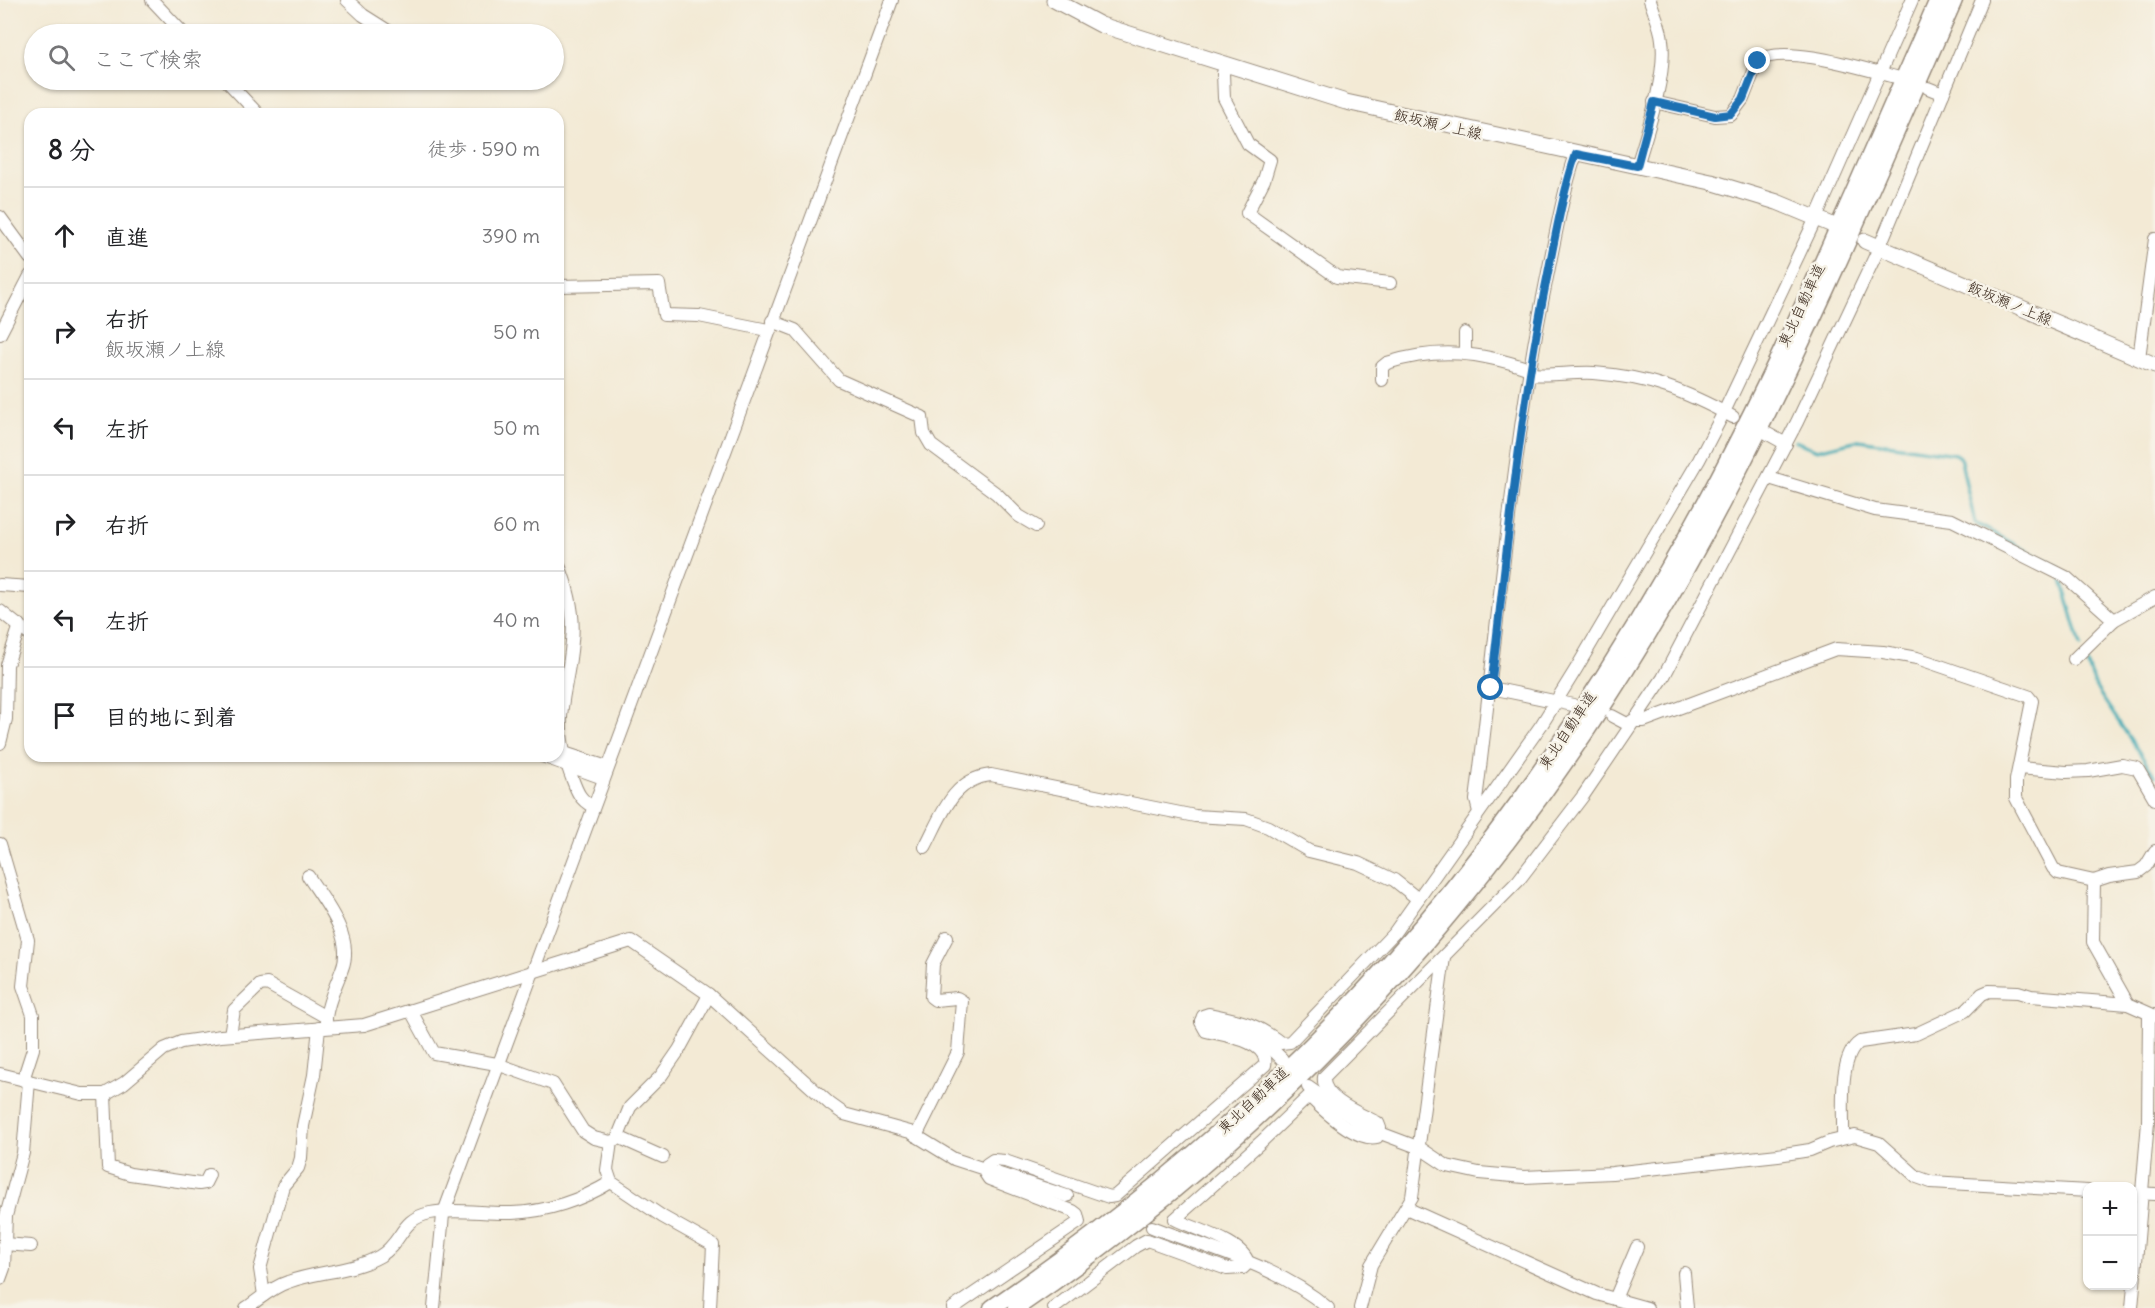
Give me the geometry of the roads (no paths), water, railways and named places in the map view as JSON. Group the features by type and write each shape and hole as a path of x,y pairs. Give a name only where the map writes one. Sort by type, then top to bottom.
{"highway":[{"name":"東北自動車道","path":"992,1308 1138,1200 1234,1119 1280,1075 1335,1022 1396,955 1453,888 1516,805 1617,653 1667,572 1712,489 1812,285 1938,0"},
{"name":"東北自動車道","path":"1016,1308 1148,1211 1247,1128 1292,1086 1386,989 1456,910 1549,786 1633,657 1729,489 1836,271 1954,0"}],"main road":[{"name":"飯坂瀬ノ上線","path":"1054,0 1101,25 1226,66 1354,104 1735,189 1823,221"},
{"name":"飯坂瀬ノ上線","path":"1872,244 2155,365"}],"street":[{"path":"152,0 175,24"},
{"path":"347,0 377,24"},
{"path":"434,1308 444,1212 529,975 892,0"},
{"path":"1637,166 1654,102 1663,50 1662,38 1650,0"},
{"path":"1201,1021 1203,1016 1209,1014 1249,1022 1281,1042 1290,1042 1394,933 1479,812 1556,701 1699,460 1729,415 1823,221 1880,73 1912,0"},
{"path":"1248,1263 1244,1253 1231,1245 1175,1219 1309,1096 1331,1117 1357,1133 1371,1138 1377,1137 1380,1132 1378,1123 1352,1110 1328,1091 1323,1084 1324,1077 1518,881 1582,796 1663,678 1786,444 1872,244 1943,94 1982,0"},
{"path":"1654,102 1715,116 1731,114 1743,99 1758,61 1768,57 1814,57 1896,77"},
{"path":"1226,66 1223,73 1224,99 1248,144 1270,160 1264,180 1247,213 1336,277 1390,283"},
{"path":"1928,88 1943,94"},
{"path":"235,90 252,108"},
{"path":"1479,812 1476,800 1521,428 1568,178 1576,154"},
{"path":"0,217 24,250"},
{"path":"2139,358 2155,239"},
{"path":"564,286 659,284 664,315 699,316 795,330 839,380 922,417 924,433 931,445 997,494 1019,516 1036,526"},
{"path":"0,334 24,289"},
{"path":"1465,333 1465,353"},
{"path":"1382,380 1382,367 1387,363 1423,354 1465,353 1552,376 1591,373 1638,377 1674,387 1729,415"},
{"path":"1768,434 1786,444"},
{"path":"1769,478 1875,510 1952,520 2066,577 2114,620"},
{"path":"564,582 569,597 572,624 572,640 564,687"},
{"path":"0,585 24,587"},
{"path":"2074,658 2114,620 2155,597"},
{"path":"0,611 24,630"},
{"path":"0,743 6,719 7,665 20,626"},
{"path":"1612,716 1631,723 1644,721 1830,650 1883,652 1917,658 2028,696 2031,701 2016,798 2053,868 2058,873 2094,881 2109,876 2138,872 2146,866 2155,851"},
{"path":"1491,688 1574,705"},
{"path":"564,751 579,798 592,806"},
{"path":"565,758 605,772"},
{"path":"2019,768 2066,772 2122,765 2137,768 2155,799"},
{"path":"925,847 957,790 976,778 991,775 1195,816 1246,819 1268,827 1309,851 1358,863 1394,880 1418,899"},
{"path":"0,844 28,940 23,987 33,1015 33,1049 26,1081 23,1153 6,1216 4,1268 0,1279"},
{"path":"264,1295 260,1269 283,1186 298,1168 301,1158 303,1126 329,996 343,967 342,928 308,876"},
{"path":"2094,881 2093,942 2128,1004"},
{"path":"916,1136 958,1052 962,1001 957,998 935,1000 931,997 933,964 947,937"},
{"path":"0,1074 82,1094 105,1094 124,1083 143,1064 173,1045 230,1035 324,1024 364,1025 529,975 631,941 709,995 844,1114 897,1128 916,1136 954,1159 1067,1196"},
{"path":"1360,1308 1371,1264 1412,1197 1444,957"},
{"path":"230,1035 234,1010 260,985 267,984 324,1024"},
{"path":"1844,1138 1845,1062 1852,1047 1860,1042 1916,1034 1965,1011 1982,994 1989,991 2128,1004 2152,1015 2148,1122 2132,1308"},
{"path":"709,995 662,1076 630,1107 615,1140 608,1170 611,1182 663,1217 713,1245 711,1308"},
{"path":"411,1011 434,1053 497,1064 553,1084 583,1131 594,1138 615,1140 663,1157"},
{"path":"1201,1021 1258,1037 1282,1059"},
{"path":"953,1308 1079,1222 1077,1214 1073,1211 989,1179 986,1176 986,1168 993,1160 1005,1161 1109,1197 1115,1196 1265,1065 1265,1057 1253,1045 1206,1031 1201,1021"},
{"path":"1308,1087 1351,1118 1420,1148 1447,1166 1458,1169 1524,1177 1564,1176 1778,1155 1810,1150 1844,1138 1861,1137 1879,1143 1917,1177 1931,1182 2083,1191"},
{"path":"105,1094 108,1167 130,1174 199,1184 205,1183 209,1175"},
{"path":"246,1308 264,1295 295,1280 369,1261 387,1251 413,1219 444,1212 532,1211 560,1205 611,1182"},
{"path":"1406,1208 1448,1229 1615,1299 1647,1308"},
{"path":"1152,1227 1248,1263 1296,1284 1328,1308"},
{"path":"1054,1308 1147,1240 1227,1269 1243,1268 1248,1263"},
{"path":"4,1244 31,1246"},
{"path":"1615,1299 1637,1247"},
{"path":"1684,1273 1687,1308"}],"waterway":[{"path":"1795,441 1817,450 1859,440 1956,454 1960,457 1975,523 2059,568"},
{"path":"2062,580 2081,646"},
{"path":"2084,655 2096,688 2155,776"}]}
